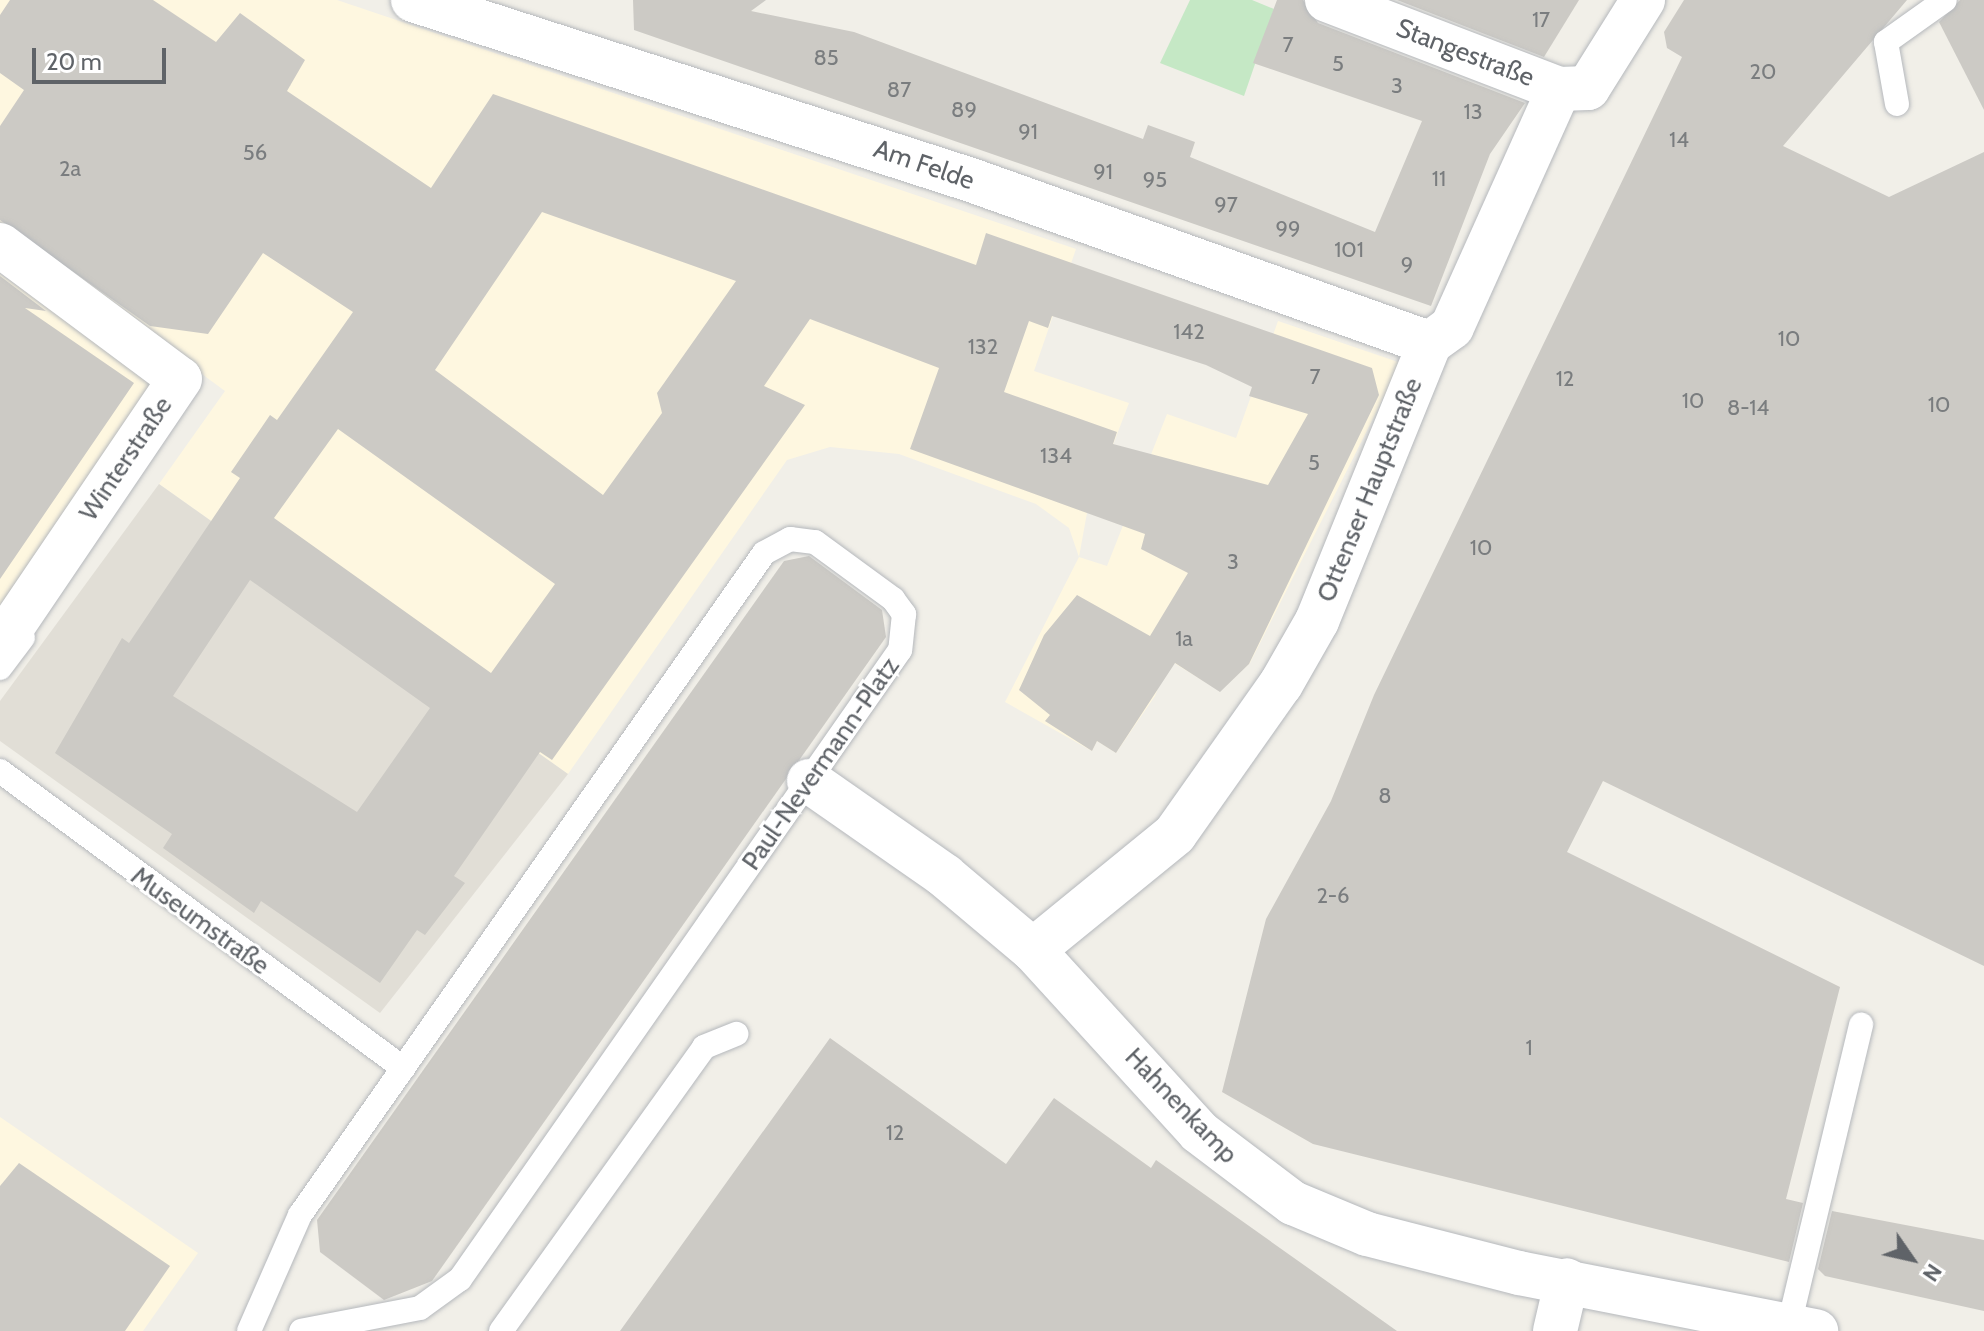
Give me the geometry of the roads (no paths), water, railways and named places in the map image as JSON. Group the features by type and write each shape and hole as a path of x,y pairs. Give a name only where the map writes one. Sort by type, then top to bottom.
{"street":[{"name":"Am Felde","path":"413,0 501,10 1430,343"},
{"name":"Stangestraße","path":"1327,0 1559,89"},
{"path":"1559,89 1588,88 1643,0"},
{"name":"Ottenser Hauptstraße","path":"1033,950 1175,834 1281,684 1317,621 1430,343 1452,327 1559,89"},
{"name":"Winterstraße","path":"0,245 180,379 0,645"},
{"name":"Hahnenkamp","path":"809,781 945,876 1033,950 1199,1132 1271,1191 1367,1234 1567,1280 1802,1328"},
{"path":"1555,1331 1567,1280"}],"lane":[{"path":"1897,104 1886,42 1945,0"},
{"path":"0,668 173,417 180,379"},
{"name":"Paul-Nevermann-Platz","path":"249,1331 300,1215 764,553 790,539 815,542 893,599 905,626 900,650 442,1298 301,1331"},
{"name":"Museumstraße","path":"0,771 403,1068"},
{"path":"1802,1328 1861,1025"},
{"path":"501,1331 704,1047 737,1034"}]}
